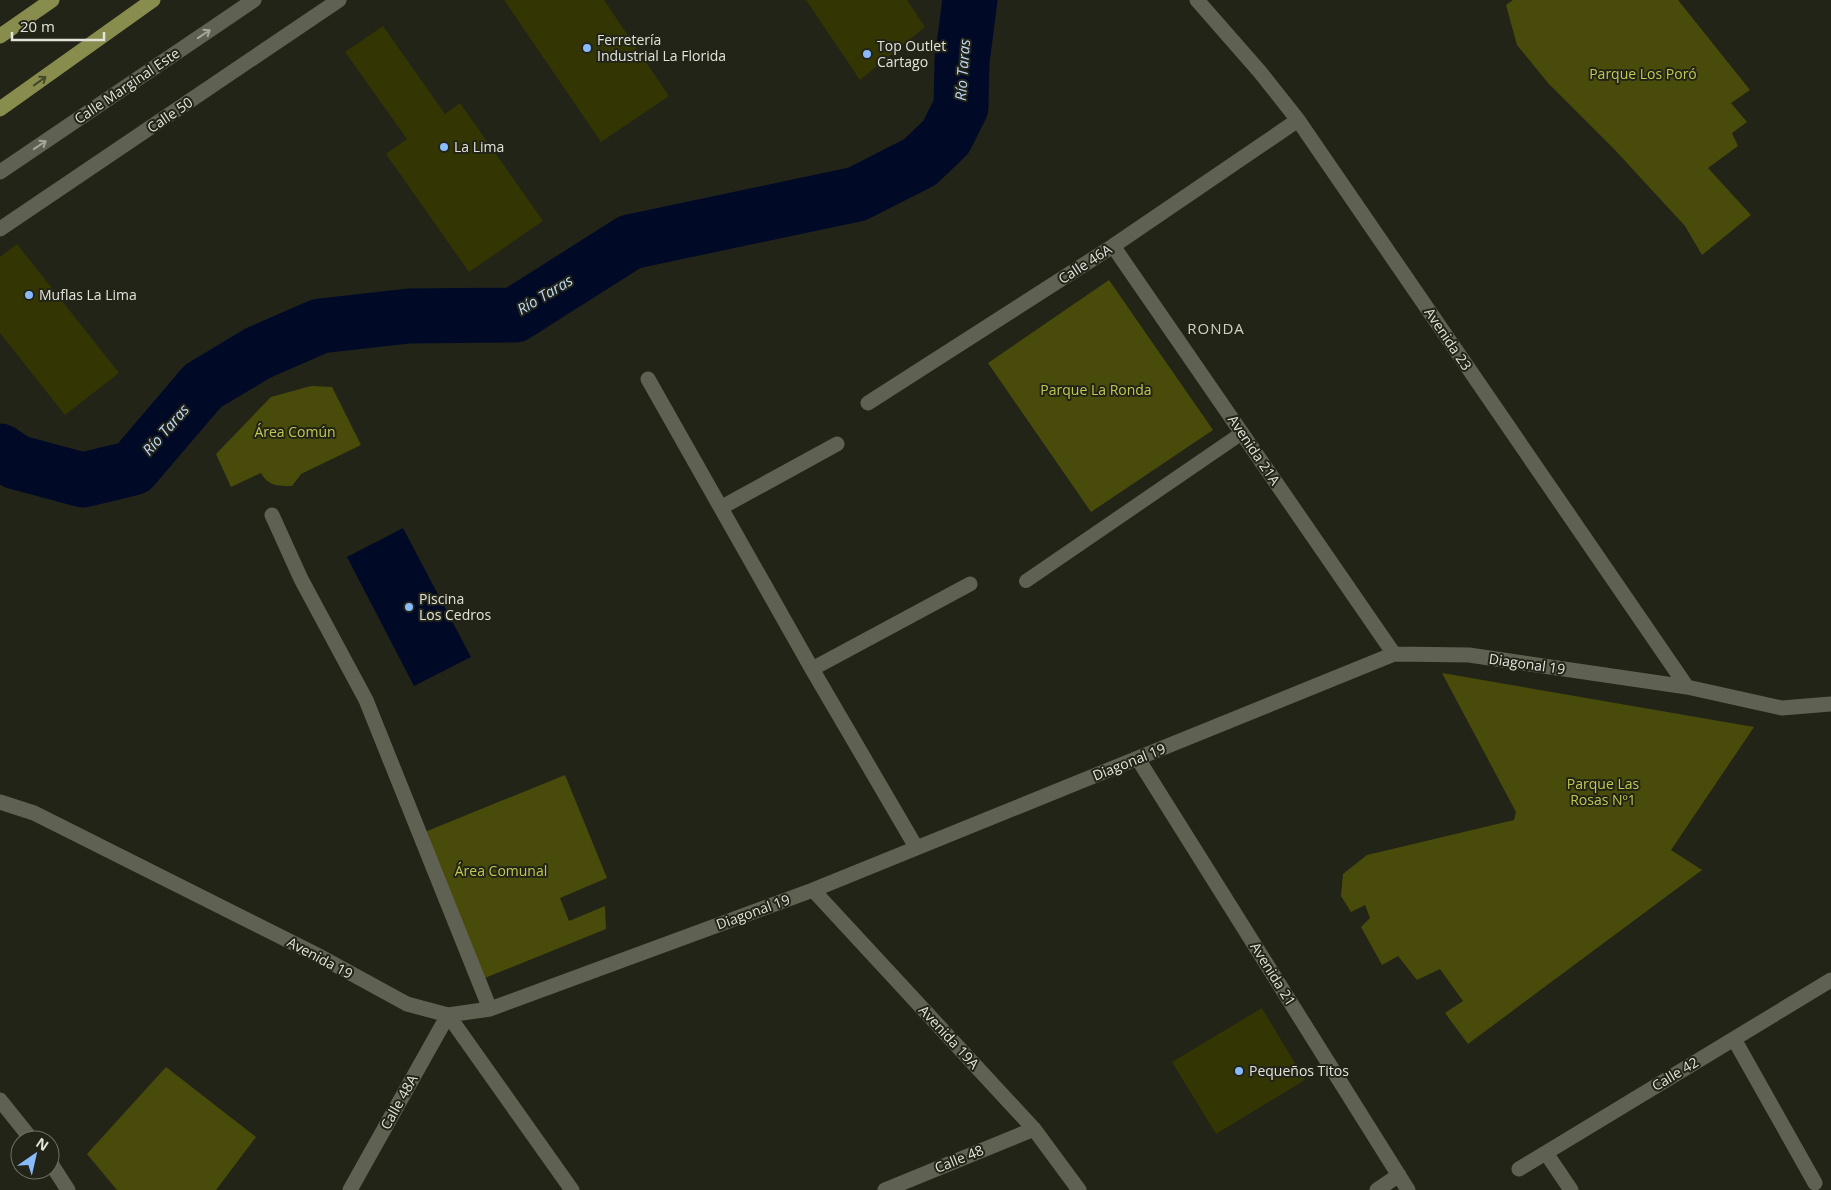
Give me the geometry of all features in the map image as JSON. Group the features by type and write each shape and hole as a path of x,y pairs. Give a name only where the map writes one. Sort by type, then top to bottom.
{"highway":[{"path":"0,36 52,0"},
{"path":"0,109 153,0"}],"street":[{"name":"Calle Marginal Este","path":"0,172 254,0"},
{"name":"Calle 50","path":"0,229 339,0"},
{"name":"Avenida 23","path":"1197,0 1260,72 1298,120 1687,687"},
{"name":"Calle 46A","path":"868,402 1113,246 1298,120"},
{"name":"Avenida 21A","path":"1113,246 1394,654"},
{"path":"648,379 812,669 916,847"},
{"path":"722,507 837,444"},
{"path":"272,515 301,579 366,700 490,1010"},
{"path":"812,669 970,584"},
{"name":"Diagonal 19","path":"448,1015 490,1010 813,890 1394,654 1469,655 1687,687 1782,708 1831,704"},
{"name":"Avenida 21","path":"1138,759 1408,1190"},
{"name":"Avenida 19","path":"0,802 34,813 321,957 407,1004 448,1015"},
{"name":"Avenida 19A","path":"813,890 1034,1129 1079,1190"},
{"name":"Calle 42","path":"1519,1169 1831,980"},
{"path":"448,1015 572,1190"},
{"name":"Calle 48A","path":"350,1190 448,1015"},
{"path":"1734,1039 1815,1183"},
{"path":"0,1100 24,1130"},
{"name":"Calle 48","path":"885,1190 1034,1129"},
{"path":"1546,1153 1572,1190"},
{"path":"1377,1190 1399,1175"},
{"path":"60,1178 68,1190"}],"lane":[{"path":"1026,581 1242,433"}],"green space":[{"name":"Parque Los Poró","path":"1513,0 1678,0 1750,90 1731,103 1747,122 1732,133 1738,146 1708,168 1751,215 1702,255 1685,226 1615,150 1548,83 1517,45 1506,5"},
{"name":"Parque La Ronda","path":"1109,280 1213,430 1091,512 988,363"},
{"name":"Área Común","path":"311,386 332,387 361,445 301,474 292,486 270,483 261,473 231,487 216,454 271,397"},
{"name":"Parque Las Rosas Nº1","path":"1442,673 1754,727 1671,850 1702,870 1468,1044 1445,1013 1463,1001 1440,969 1417,980 1398,956 1382,965 1361,927 1370,918 1365,905 1351,912 1341,896 1343,874 1367,855 1514,820 1516,812"},
{"name":"Área Comunal","path":"565,775 607,878 560,898 569,921 605,906 606,929 475,982 415,836"},
{"path":"166,1067 256,1137 216,1190 117,1190 87,1154"}],"water":[{"name":"Piscina Los Cedros","path":"403,528 471,657 414,686 347,557"}],"building":[{"name":"Ferretería Industrial La Florida","path":"504,0 604,0 669,96 601,142"},
{"name":"Top Outlet Cartago","path":"806,0 907,0 925,27 860,80"},
{"name":"La Lima","path":"383,26 445,114 460,103 543,221 469,272 386,154 407,139 345,52"},
{"name":"Muflas La Lima","path":"17,244 119,373 65,415 0,333 0,257"},
{"name":"Pequeños Titos","path":"1262,1008 1305,1080 1216,1134 1172,1062"}],"waterway":[{"name":"Río Taras","path":"0,451 16,462 83,480 133,468 203,386 258,353 320,326 409,316 515,315 630,242 857,194 920,162 946,137 961,107 962,61 970,0"}],"place":[{"name":"Ferretería Industrial La Florida","path":"587,48"},
{"name":"Top Outlet Cartago","path":"867,54"},
{"name":"La Lima","path":"444,147"},
{"name":"Muflas La Lima","path":"29,295"},
{"name":"Piscina Los Cedros","path":"409,607"},
{"name":"Pequeños Titos","path":"1239,1071"}],"district":[{"name":"RONDA","path":"1216,329"}]}
